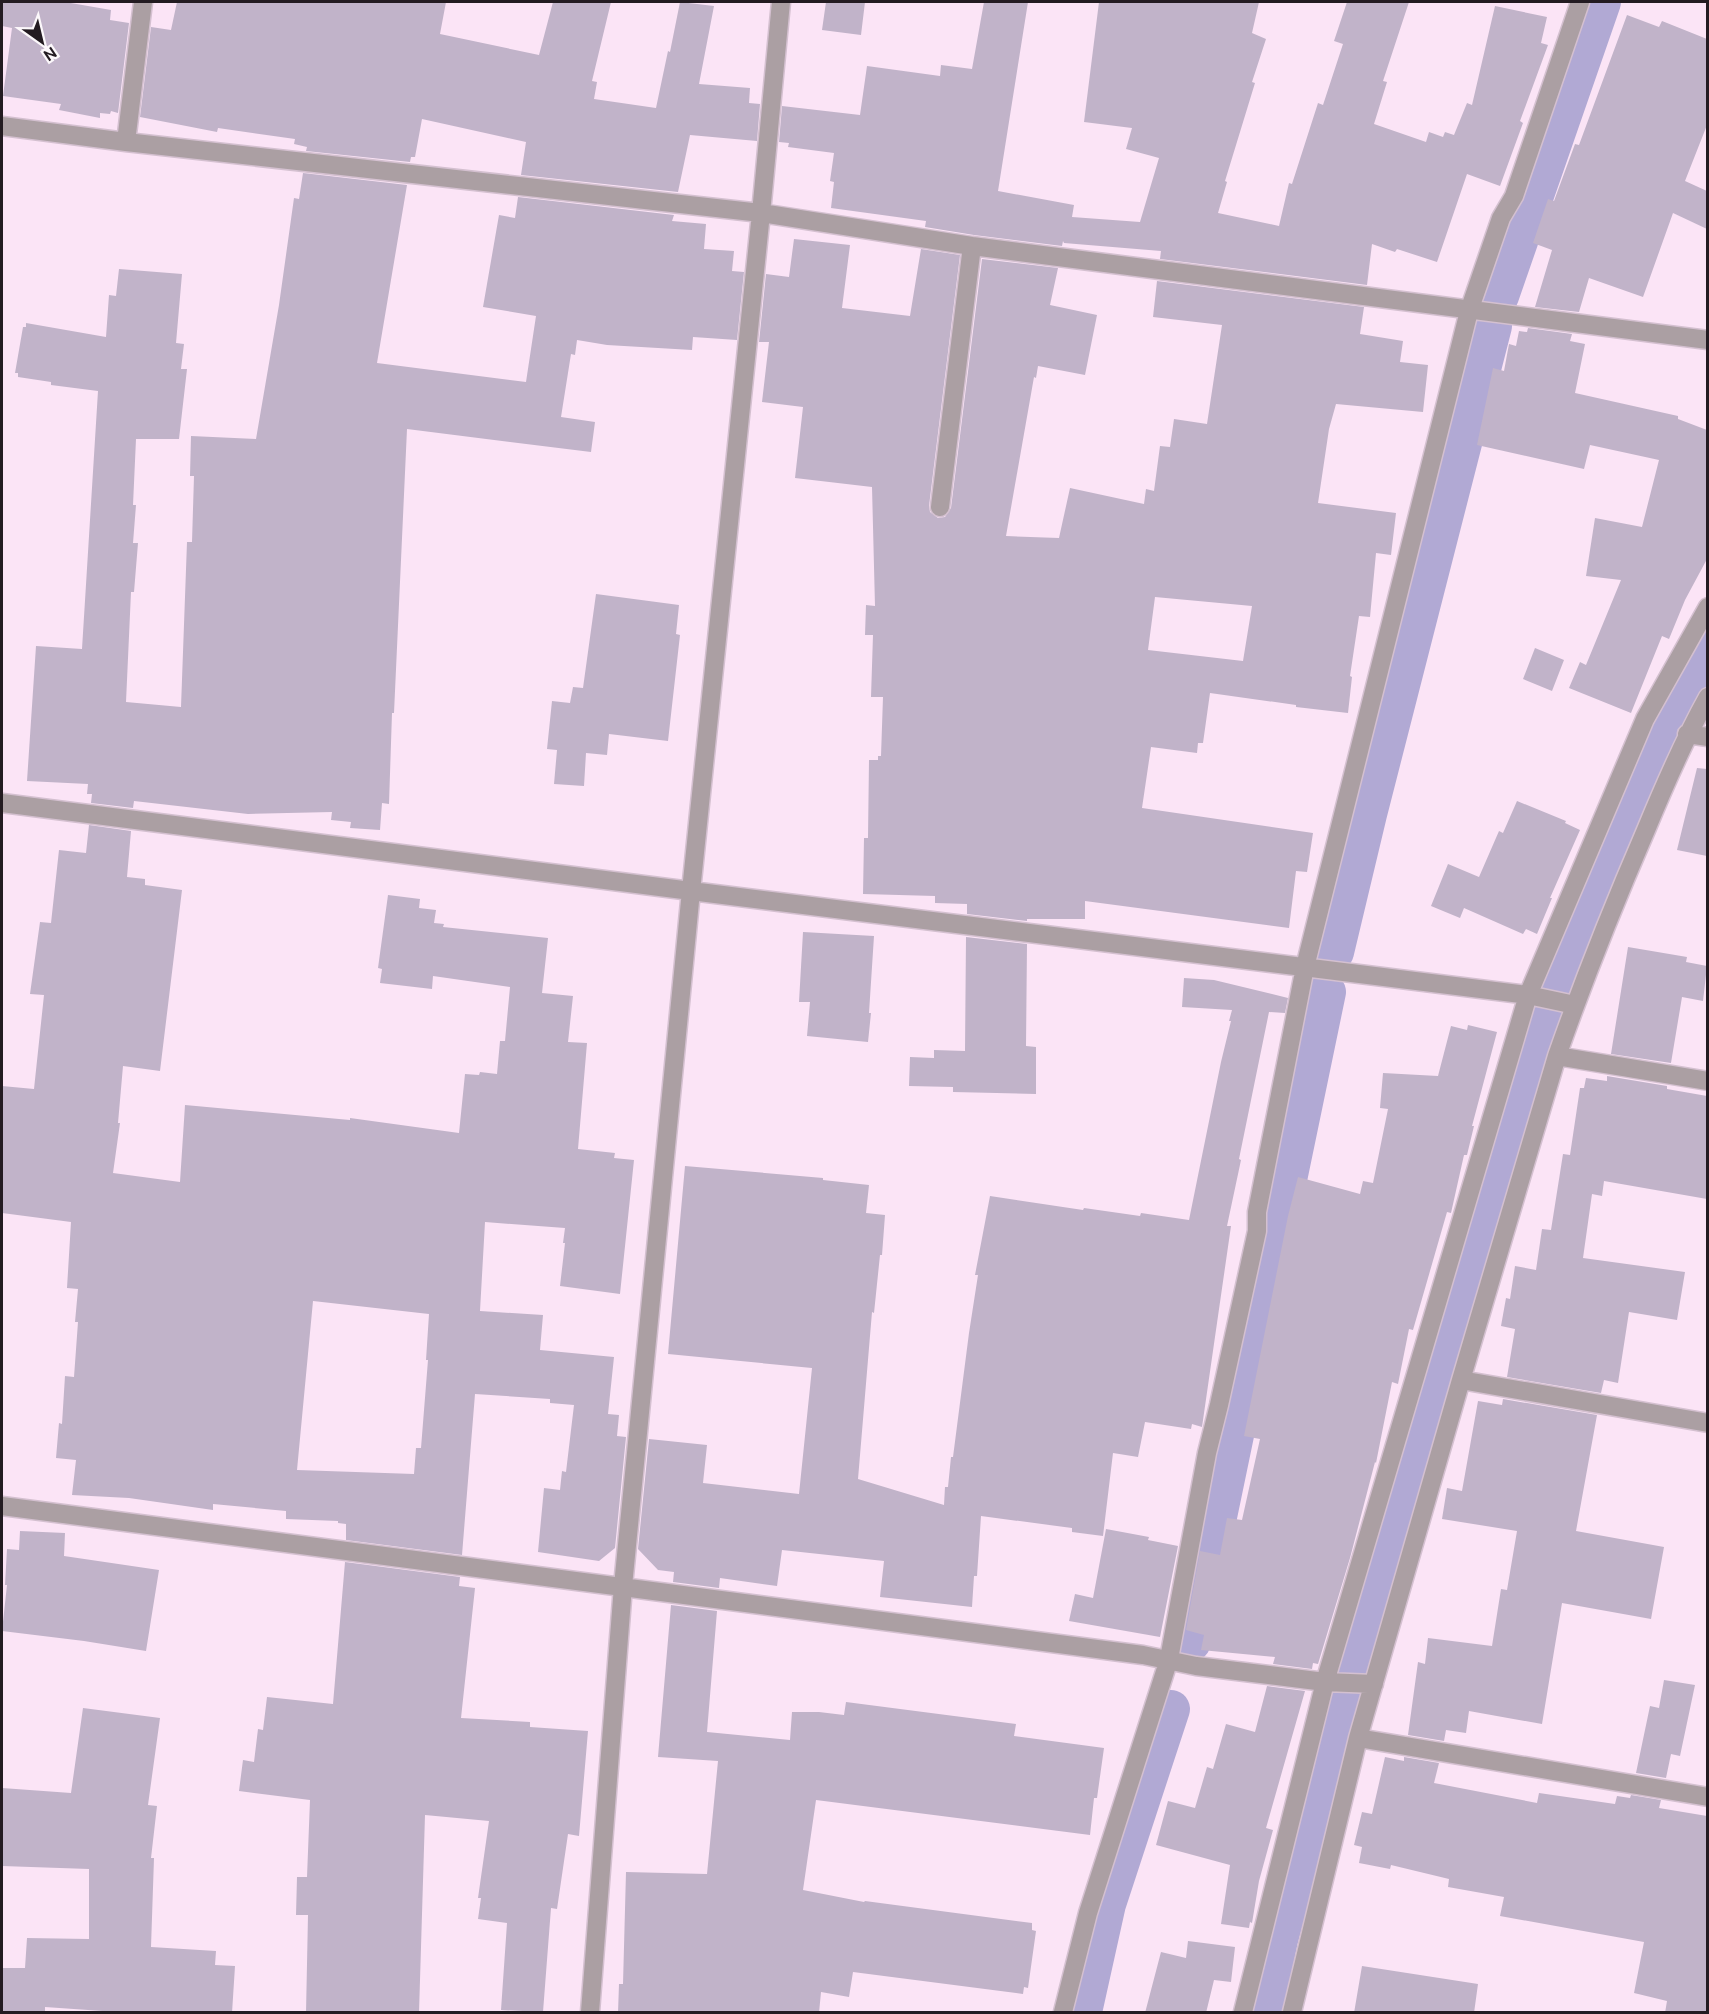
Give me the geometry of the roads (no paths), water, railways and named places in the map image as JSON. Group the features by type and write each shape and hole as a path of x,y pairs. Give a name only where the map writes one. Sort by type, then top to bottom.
{"street":[{"path":"126,142 143,2"},
{"path":"590,2013 623,1586 781,2"},
{"path":"1063,2013 1088,1913 1169,1659 1207,1453 1220,1405 1257,1232 1257,1212 1305,967 1469,311 1501,218 1515,196 1580,2"},
{"path":"2,126 761,213 972,246 1707,340"},
{"path":"940,507 972,246"},
{"path":"1243,2013 1331,1682 1534,996 1645,719 1707,607"},
{"path":"1292,2013 1358,1738 1367,1684 1461,1380 1557,1056 1570,1004 1687,734 1707,697"},
{"path":"1687,734 1707,737"},
{"path":"2,804 1534,996 1570,1004"},
{"path":"1557,1056 1707,1081"},
{"path":"1461,1380 1707,1423"},
{"path":"2,1506 1169,1659 1196,1666 1367,1684"},
{"path":"1358,1738 1707,1797"}],"waterway":[{"path":"1500,296 1602,2"},
{"path":"1335,952 1493,326"},
{"path":"1264,2012 1279,1940 1370,1606 1486,1216 1559,981 1617,840 1688,682 1708,647"},
{"path":"1192,1642 1327,992"},
{"path":"1083,2012 1107,1904 1171,1709"}]}
